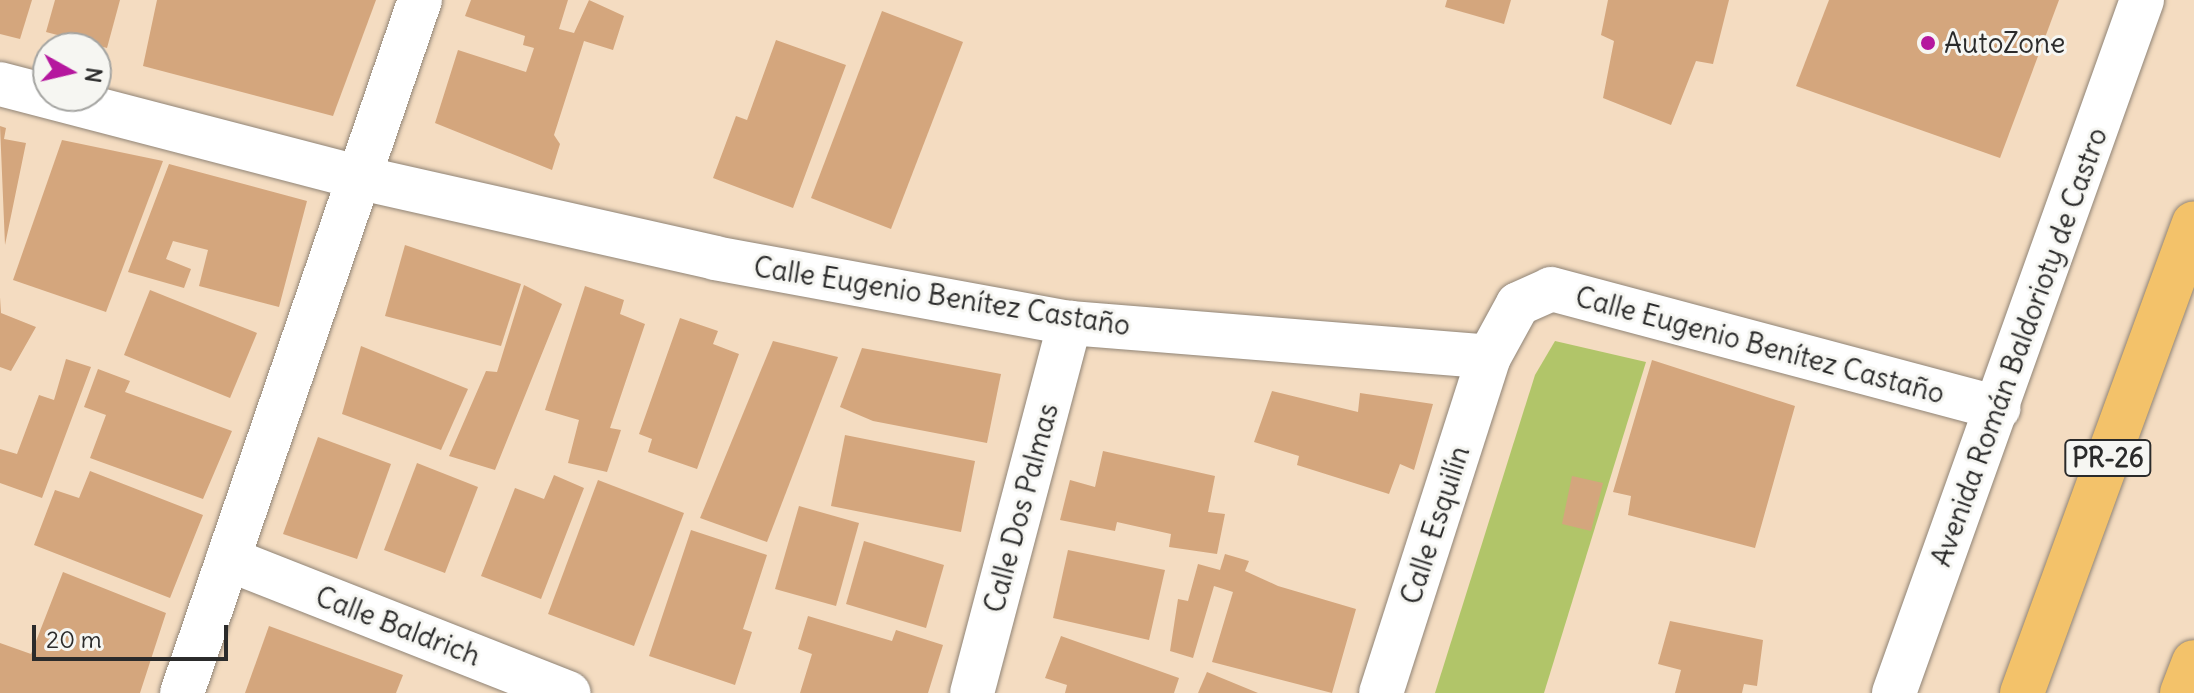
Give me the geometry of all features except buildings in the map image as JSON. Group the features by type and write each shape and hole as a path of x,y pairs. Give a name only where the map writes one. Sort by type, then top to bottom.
{"highway":[{"name":"PR-26","path":"2022,693 2194,223"},
{"path":"2182,693 2194,662"}],"street":[{"path":"182,693 420,0"},
{"name":"Avenida Román Baldorioty de Castro","path":"1894,693 2142,0"},
{"name":"Calle Eugenio Benítez Castaño","path":"0,84 357,177 715,258 1070,323 1489,357 1518,304 1551,289 1998,408"},
{"name":"Calle Dos Palmas","path":"972,693 1070,323"},
{"name":"Calle Esquilín","path":"1381,693 1489,357"},
{"name":"Calle Baldrich","path":"228,559 569,693"}],"green space":[{"path":"1555,341 1646,362 1544,693 1435,693 1535,375"}],"place":[{"name":"AutoZone","path":"1928,43"}]}
